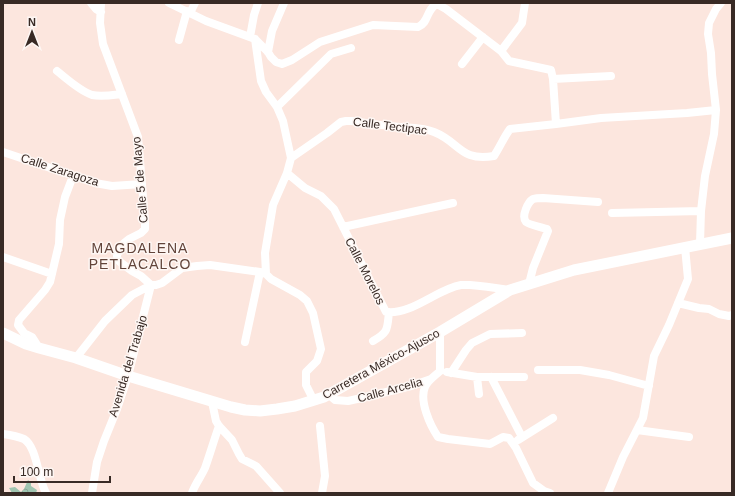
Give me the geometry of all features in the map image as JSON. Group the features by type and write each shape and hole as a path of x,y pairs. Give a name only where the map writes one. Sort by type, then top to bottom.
{"main road":[{"name":"Carretera México-Ajusco","path":"3,333 26,344 76,358 212,402 246,410 260,411 289,407 314,401 440,332 510,290 574,270 732,238"}],"street":[{"path":"91,3 100,12"},
{"name":"Calle 5 de Mayo","path":"101,3 100,23 103,44 138,137 145,222 145,229 124,243 117,255 117,259 151,285"},
{"path":"169,3 206,21 252,38 268,52 276,62 282,64 292,60 320,42 373,25 418,27 423,25 431,9 437,4 446,9 501,51 509,61 551,70 556,124"},
{"path":"179,40 189,12 195,3"},
{"path":"245,342 263,273 273,205 287,173 291,158 283,121 277,107 266,92 261,81 252,38 254,15 258,3"},
{"path":"268,52 272,31 284,3"},
{"path":"501,51 522,24 525,3"},
{"path":"700,244 701,211 705,176 714,134 716,110 709,23 721,3"},
{"path":"462,64 483,37"},
{"path":"277,107 331,54 351,48"},
{"path":"57,71 92,95 122,94"},
{"path":"553,79 611,76"},
{"name":"Calle Tectipac","path":"291,158 341,122 346,121 434,132 447,139 466,154 477,157 485,157 494,156 510,129 600,118 716,110"},
{"name":"Calle Zaragoza","path":"3,152 96,183 112,186 142,184"},
{"name":"Calle Morelos","path":"287,173 304,188 320,196 334,209 386,312 394,313 420,304 447,290 461,285 510,290"},
{"path":"39,348 32,337 24,332 18,325 19,320 50,282 58,244 63,203 73,176"},
{"path":"529,284 533,268 548,231 547,229 528,223 524,220 529,202 534,198 543,198 598,202"},
{"path":"343,227 453,203"},
{"path":"612,213 701,211"},
{"path":"608,493 643,418 654,356 688,279 685,247"},
{"path":"3,257 52,274"},
{"path":"76,358 112,312 132,295 151,285 162,283 182,268 210,265 263,273 300,295 307,301 313,313 321,349 317,361 306,372 306,385 314,401"},
{"name":"Avenida del Trabajo","path":"92,493 97,462 128,376 151,285"},
{"path":"678,303 709,309 720,314 732,316"},
{"path":"373,341 387,331 389,312"},
{"path":"440,332 440,371 477,377 524,377"},
{"path":"451,373 472,343 490,334 522,333"},
{"path":"538,370 580,370 609,375 649,386"},
{"name":"Calle Arcelia","path":"440,371 425,387 423,396 424,406 433,429 438,437 448,440 490,444 503,437 509,438 513,443"},
{"path":"477,377 479,394"},
{"path":"491,377 522,437"},
{"name":"Calle Arcelia","path":"328,394 335,400 348,401 411,386 431,379"},
{"path":"212,402 216,421 232,440 239,454 242,458 256,466 277,492"},
{"path":"550,493 544,491 533,483 513,443 553,418"},
{"path":"192,493 211,453 219,426"},
{"path":"320,426 325,476 322,493"},
{"path":"637,430 689,437"},
{"path":"3,434 17,436 30,444 35,455 42,487 46,493"}],"green space":[{"path":"28,480 31,483 31,486 37,490 36,493 12,493 9,488 15,487 21,492"}],"district":[{"name":"MAGDALENA PETLACALCO","path":"140,256"}]}
